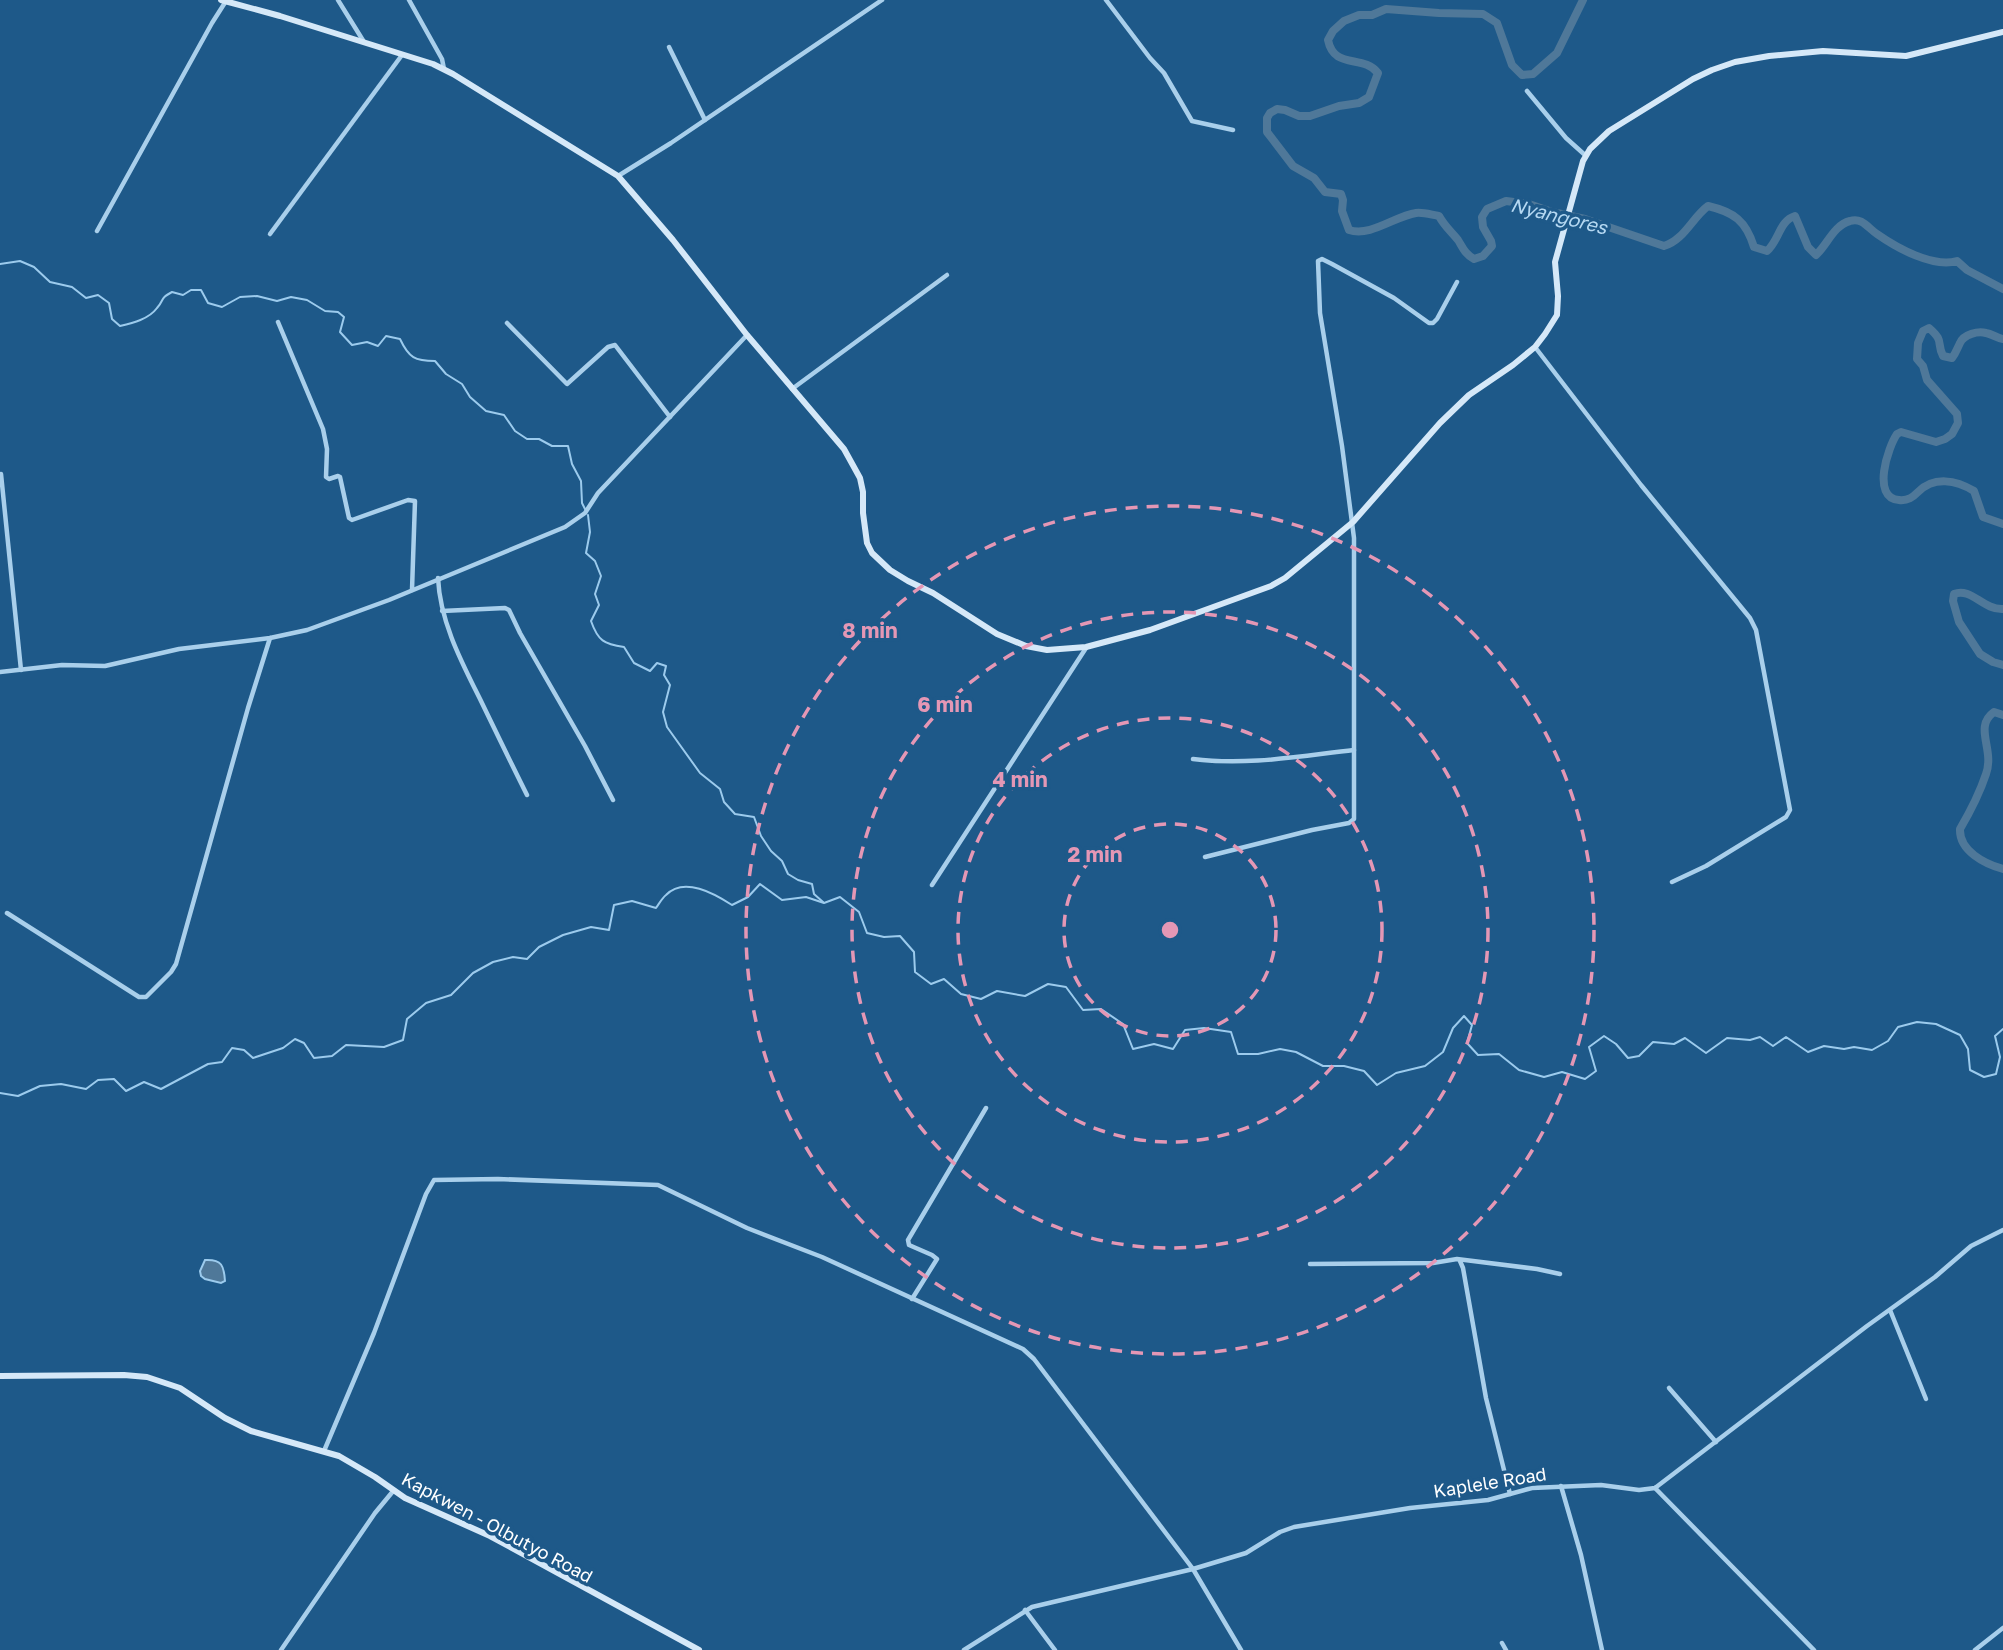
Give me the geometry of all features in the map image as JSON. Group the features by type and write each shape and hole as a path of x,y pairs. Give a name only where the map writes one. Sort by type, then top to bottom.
{"street":[{"path":"338,0 365,43"},
{"path":"409,0 442,59 444,69"},
{"path":"618,176 882,0"},
{"path":"1106,0 1164,73 1192,121 1233,130"},
{"path":"97,231 223,1 433,64 618,176 844,449 860,478 867,542 872,553 890,570 943,599 997,634 1026,646 1047,650 1086,647 1150,630 1278,582 1353,522 1423,440 1469,395 1513,366 1535,347 1557,316 1555,267 1585,155 1596,142 1623,122 1693,79 1735,62 1823,51 1906,56 2003,32"},
{"path":"669,47 705,120"},
{"path":"270,234 403,54"},
{"path":"1527,91 1566,138 1585,155"},
{"path":"1205,857 1352,822 1354,817 1353,522 1320,313 1318,261 1320,259 1332,264 1394,298 1429,323 1437,319 1457,282"},
{"path":"792,389 947,275"},
{"path":"278,322 323,429 327,450 327,478 340,477 349,518 352,520 362,517 408,500 415,501 412,590"},
{"path":"507,323 567,384 608,347 615,345 670,417"},
{"path":"0,672 62,665 104,666 179,649 270,638 307,630 565,527 585,513 598,493 747,335"},
{"path":"1535,347 1640,485 1750,618 1756,630 1790,810 1783,819 1706,866 1672,883"},
{"path":"1,474 21,670"},
{"path":"438,578 442,611 466,671 527,795"},
{"path":"442,611 509,610 613,800"},
{"path":"7,913 139,997 146,997 171,972 176,964 270,638"},
{"path":"932,886 1086,647"},
{"path":"1193,759 1257,762 1354,750"},
{"path":"912,1299 937,1259 908,1242 986,1108"},
{"path":"324,1451 374,1334 429,1186 436,1179 653,1184 747,1228 822,1257 1030,1354 1193,1569 1241,1650"},
{"path":"1814,1650 1655,1488 1935,1277 1971,1246 2003,1230"},
{"path":"1310,1264 1433,1263 1454,1259 1560,1274"},
{"path":"1460,1261 1463,1265 1486,1398 1510,1494"},
{"path":"1889,1310 1926,1399"},
{"name":"Kapkwen - Olbutyo Road","path":"0,1376 106,1374 147,1377 180,1388 251,1431 324,1451 353,1463 425,1508 490,1536 699,1650"},
{"path":"1670,1388 1716,1442"},
{"path":"1561,1486 1581,1555 1602,1650"},
{"name":"Kaplele Road","path":"964,1650 1025,1610 1041,1604 1193,1569 1252,1550 1294,1527 1410,1508 1488,1500 1532,1488 1655,1488"},
{"path":"281,1650 375,1513 394,1490"},
{"path":"1025,1610 1055,1650"},
{"path":"1975,1650 2003,1628"},
{"path":"1502,1643 1506,1650"}],"water":[{"path":"205,1260 221,1264 225,1281 221,1283 201,1276 200,1271"}],"waterway":[{"name":"Nyangores","path":"1583,0 1557,53 1533,74 1522,75 1512,65 1497,23 1483,14 1386,9 1344,21 1328,40 1336,55 1365,64 1378,73 1369,97 1359,103 1339,106 1310,116 1299,116 1277,109 1267,118 1267,132 1293,166 1314,178 1325,192 1341,194 1342,211 1349,230 1366,231 1416,213 1439,216 1466,253 1474,259 1483,256 1492,246 1483,227 1482,217 1487,209 1506,201 1529,204 1585,219 1664,246 1677,239 1708,206 1725,211 1738,219 1747,230 1754,247 1767,251 1782,227 1795,216 1808,247 1816,255 1839,227 1858,220 1905,251 1937,262 1957,261 1967,270 2003,289"},
{"path":"0,264 20,261 34,267 50,282 72,287 86,298 98,295 109,303 112,319 120,326 150,315 172,292 183,295 191,290 201,290 208,303 222,307 240,297 257,296 277,301 291,297 307,300 325,311 338,312 344,317 340,332 352,345 367,342 378,346 386,336 400,339 410,354 418,359 435,361 446,374 462,384 470,397 486,411 504,415 515,431 527,439 539,439 552,446 568,446 572,464 581,481 582,503 585,509"},
{"name":"Nyangores","path":"2003,339 1986,333 1971,334 1962,340 1952,358 1943,356 1939,339 1929,328 1923,331 1918,343 1917,359 1923,366 1927,380 1957,414 1958,423 1952,434 1936,442 1901,432 1897,434 1884,471 1886,491 1891,497 1902,500 1910,498 1931,484 1953,482 1974,491 1983,517 2003,524"},
{"path":"588,515 590,532 586,553 595,561 601,576 595,594 599,605 591,621 596,633 607,643 624,647 634,663 650,671 657,663 666,666 664,675 670,685 663,712 667,727 700,773 720,789 724,802 735,814 754,817 761,836 782,861 788,874 812,884 814,894 823,902"},
{"name":"Nyangores","path":"2003,609 1989,606 1966,594 1954,594 1953,601 1959,622 1980,654 2003,665"},
{"name":"Nyangores","path":"2003,715 1994,712 1985,724 1988,756 1986,774 1960,829 1968,850 1981,860 2003,869"},
{"path":"0,1093 18,1096 40,1086 61,1084 86,1089 98,1080 114,1079 126,1091 144,1082 161,1089 208,1064 222,1062 232,1048 244,1050 253,1058 283,1048 295,1039 304,1043 314,1058 332,1056 346,1045 384,1047 403,1040 407,1019 426,1003 451,995 473,973 493,962 513,957 527,959 539,947 563,935 591,927 609,930 614,905 632,901 656,908 665,896 682,887 708,892 732,905 748,897 760,884 782,900 806,897 824,903 840,897 859,912 867,933 884,937 900,936 914,952 915,972 931,984 944,979 961,994 981,999 997,991 1025,996 1048,984 1066,987 1083,1010 1101,1009 1123,1024 1133,1049 1154,1044 1173,1049 1185,1030 1204,1028 1231,1032 1238,1054 1258,1054 1280,1049 1296,1052 1323,1066 1344,1066 1364,1071 1377,1085 1396,1073 1425,1066 1443,1052 1453,1028 1464,1016 1472,1025 1467,1043 1478,1055 1499,1054 1519,1070 1544,1077 1562,1072 1585,1079 1596,1071 1589,1047 1604,1036 1616,1044 1628,1058 1639,1056 1653,1042 1674,1044 1685,1038 1706,1053 1727,1038 1750,1040 1760,1037 1773,1046 1786,1037 1808,1052 1824,1046 1872,1050 1888,1041 1898,1027 1917,1022 1936,1024 1960,1035 1968,1049 1970,1070 1984,1077 1996,1074 2000,1057 1995,1036 2003,1029"}]}
